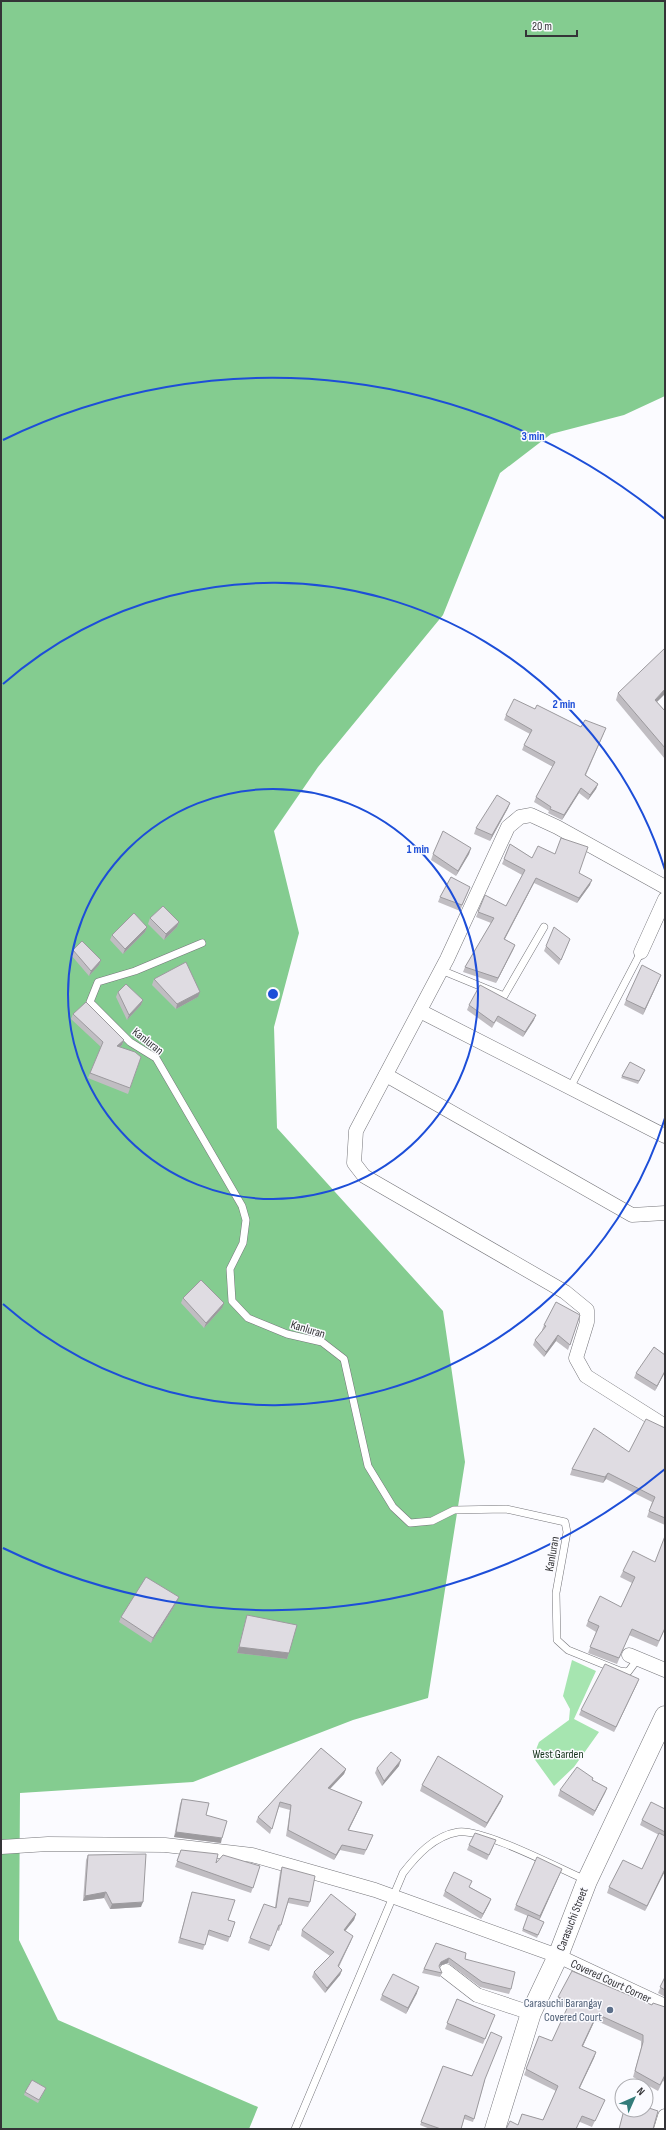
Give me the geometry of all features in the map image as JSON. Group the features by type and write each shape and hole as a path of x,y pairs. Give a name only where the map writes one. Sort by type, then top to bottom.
{"street":[{"path":"665,887 557,827 531,815 520,817 508,827 441,970 356,1131 354,1163 364,1176 565,1292 587,1310 587,1322 576,1358 586,1376 665,1426"},
{"path":"641,952 665,899"},
{"path":"420,1010 665,1136"},
{"path":"386,1075 632,1215 665,1213"},
{"path":"633,1658 665,1670"},
{"name":"Carasuchi Street","path":"495,2129 531,2013 558,1956 587,1881 660,1737 665,1716"},
{"name":"Covered Court Corner","path":"1,1847 48,1844 165,1845 252,1855 393,1897 558,1956 665,2006"},
{"path":"446,1971 477,1995 531,2013"},
{"path":"661,2129 665,2116"}],"lane":[{"path":"441,970 504,996 544,927"},
{"name":"Kanluran","path":"202,943 135,971 98,982 90,1002 130,1042 156,1058 242,1206 246,1220 243,1243 230,1269 232,1301 248,1318 287,1334 322,1342 344,1359 368,1466 393,1507 410,1523 432,1521 454,1510 506,1509 565,1522 567,1532 556,1593 557,1640 568,1650 620,1671 628,1672 633,1658"},
{"path":"570,1088 641,952"},
{"path":"295,2129 403,1873 419,1853 434,1842 458,1832 482,1834 587,1881"}],"green space":[{"path":"1,1 665,1 665,396 624,415 551,434 500,473 443,615 318,767 274,831 299,933 274,1027 277,1128 443,1311 465,1462 428,1698 353,1720 193,1782 20,1793 19,1940 58,2020 258,2107 249,2129 1,2129"},
{"name":"West Garden","path":"572,1660 596,1671 574,1719 599,1732 574,1767 554,1786 533,1757 539,1742 569,1720 570,1709 563,1696"}],"building":[{"path":"665,648 665,689 655,700 665,711 665,748 618,693"},
{"path":"514,699 535,709 537,705 581,727 585,720 606,728 585,775 598,784 590,795 581,788 564,815 550,809 551,807 536,797 555,762 524,745 532,730 506,715"},
{"path":"497,795 510,803 492,835 476,828"},
{"path":"443,831 471,848 458,871 433,854"},
{"path":"561,838 588,847 579,873 592,880 579,898 536,878 504,939 515,945 498,978 465,967 494,918 478,912 485,895 506,906 525,870 504,859 510,844 532,858 538,846 555,854"},
{"path":"451,877 470,887 462,905 440,897"},
{"path":"163,906 179,922 166,934 150,918"},
{"path":"134,913 147,927 125,949 112,935"},
{"path":"554,927 570,939 561,960 546,946"},
{"path":"82,941 101,960 91,971 73,950"},
{"path":"186,962 200,992 177,1004 154,979"},
{"path":"642,965 661,975 645,1009 626,1000"},
{"path":"126,984 143,1000 129,1015 118,992"},
{"path":"480,985 536,1015 525,1032 498,1016 494,1023 469,1005"},
{"path":"86,1002 124,1040 117,1046 135,1052 141,1057 130,1088 90,1073 103,1042 73,1014"},
{"path":"630,1062 645,1070 639,1081 622,1076"},
{"path":"201,1280 224,1303 206,1323 183,1298"},
{"path":"556,1302 580,1315 570,1345 558,1335 546,1352 535,1340 546,1326 544,1325"},
{"path":"654,1347 665,1355 665,1371 657,1386 636,1373"},
{"path":"646,1419 665,1428 665,1518 649,1511 655,1497 608,1473 605,1477 572,1469 594,1428 629,1452"},
{"path":"665,1536 665,1628 659,1641 632,1629 619,1658 590,1647 599,1626 588,1621 600,1596 621,1607 635,1577 623,1571 633,1551 655,1562"},
{"path":"146,1577 179,1597 153,1638 121,1617"},
{"path":"247,1615 297,1625 289,1653 239,1647"},
{"path":"605,1664 639,1679 616,1727 581,1710"},
{"path":"321,1748 346,1769 328,1788 362,1802 348,1830 373,1835 366,1850 342,1845 336,1855 288,1830 291,1805 280,1802 272,1829 258,1817"},
{"path":"391,1752 401,1760 384,1781 377,1768"},
{"path":"438,1756 503,1796 487,1823 422,1785"},
{"path":"577,1767 593,1778 592,1780 607,1788 595,1811 560,1790"},
{"path":"182,1799 209,1803 206,1815 227,1821 222,1838 176,1832"},
{"path":"651,1802 665,1809 665,1832 642,1820"},
{"path":"475,1833 496,1840 489,1855 469,1845"},
{"path":"659,1833 665,1836 665,1869 647,1906 609,1887 623,1860 642,1869"},
{"path":"181,1850 218,1854 216,1863 223,1855 260,1866 253,1888 177,1861"},
{"path":"146,1854 143,1902 112,1904 106,1892 85,1896 88,1855"},
{"path":"537,1857 562,1869 540,1916 516,1905"},
{"path":"282,1867 315,1876 310,1902 289,1898 281,1925 279,1925 271,1946 250,1938 264,1904 276,1908"},
{"path":"454,1872 472,1881 469,1887 491,1899 483,1914 445,1891"},
{"path":"192,1892 235,1900 228,1920 235,1922 230,1937 209,1930 205,1945 180,1938"},
{"path":"331,1894 356,1914 344,1930 353,1936 338,1966 342,1970 327,1988 314,1972 334,1952 302,1930"},
{"path":"528,1915 544,1922 538,1935 523,1929"},
{"path":"436,1943 466,1953 465,1959 515,1972 511,1989 482,1982 449,1958 441,1962 439,1966 442,1973 424,1969"},
{"path":"572,1971 652,2005 653,2003 665,2007 665,2075 660,2085 654,2082 654,2078 648,2078 635,2071 643,2042 643,2035 597,2014 582,2046 596,2052 579,2088 605,2100 595,2121 582,2116 576,2129 506,2129 510,2121 518,2125 522,2114 543,2120 558,2086 526,2069 539,2036 552,2041 570,2002 558,1997"},
{"path":"393,1974 419,1987 408,2008 382,1995"},
{"path":"665,1977 665,1990 660,1987"},
{"path":"457,1999 495,2015 485,2039 447,2023"},
{"path":"491,2032 502,2037 485,2079 474,2119 465,2115 461,2129 441,2129 421,2122 443,2066 472,2076"},
{"path":"32,2080 46,2088 39,2100 25,2092"},
{"path":"654,2110 658,2111 653,2129 619,2129 622,2118 654,2118"}],"place":[{"name":"Carasuchi Barangay Covered Court","path":"610,2010"}]}
